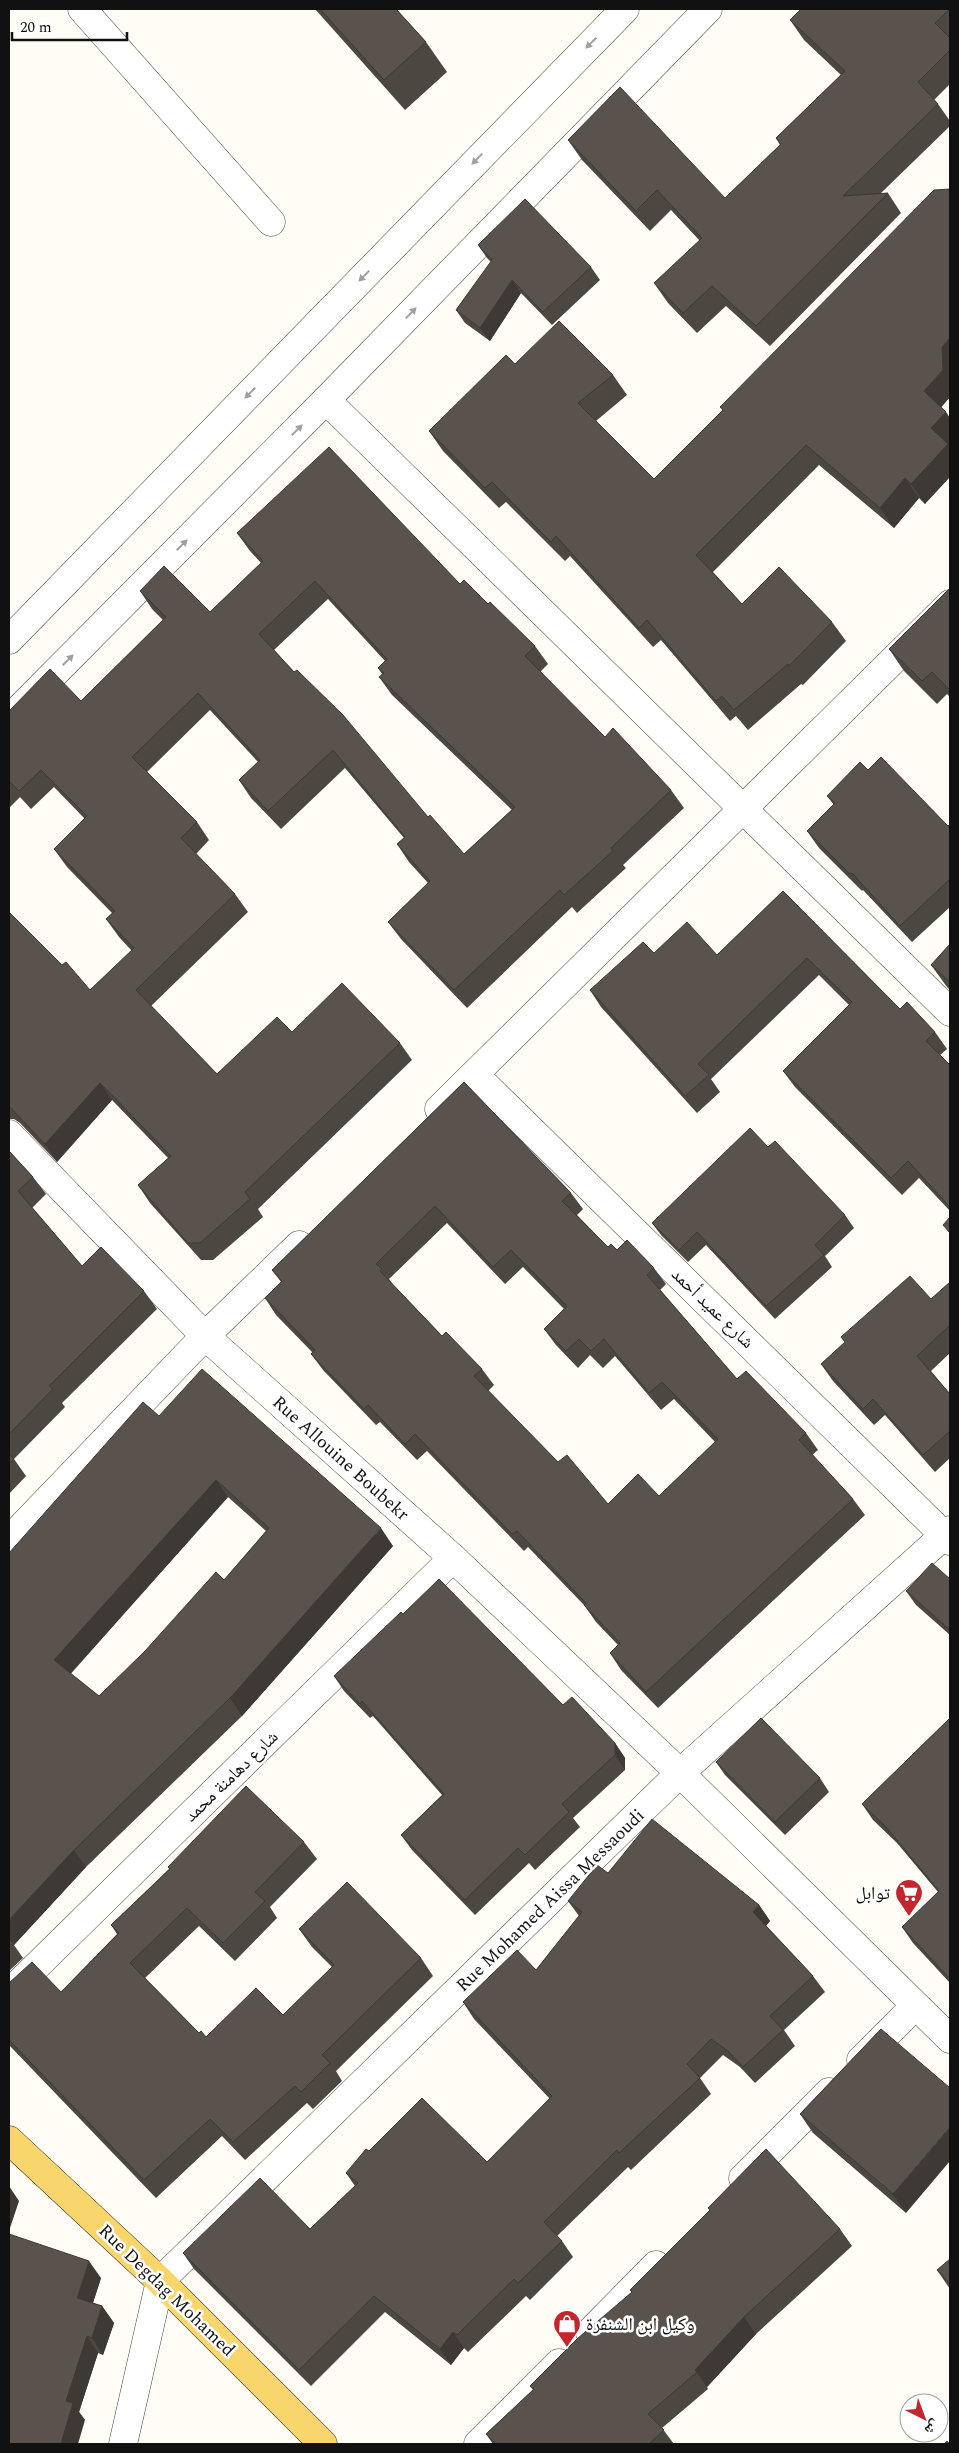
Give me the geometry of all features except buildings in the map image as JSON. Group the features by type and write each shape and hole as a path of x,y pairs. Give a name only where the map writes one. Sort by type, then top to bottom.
{"main road":[{"name":"Rue Degdag Mohamed","path":"9,2140 160,2281 323,2444"}],"street":[{"path":"82,9 271,222"},
{"path":"9,640 625,9"},
{"path":"9,719 326,400 708,9"},
{"path":"326,400 950,1012"},
{"path":"418,1130 743,811 950,604"},
{"name":"شارع عميد أحمد","path":"475,1075 948,1535"},
{"name":"Rue Allouine Boubekr","path":"9,1134 205,1336 453,1558 680,1773 950,2039"},
{"path":"9,1540 205,1336 319,1226"},
{"name":"Rue Mohamed Aissa Messaoudi","path":"160,2281 680,1773 948,1535"},
{"name":"شارع دهامنة محمد","path":"9,1994 453,1558"},
{"path":"725,2197 915,2006"},
{"path":"478,2444 675,2246"},
{"path":"123,2444 160,2281"}],"place":[{"name":"توابل","path":"909,1917"},
{"name":"وكيل ابن الشنفرة","path":"567,2348"}]}
